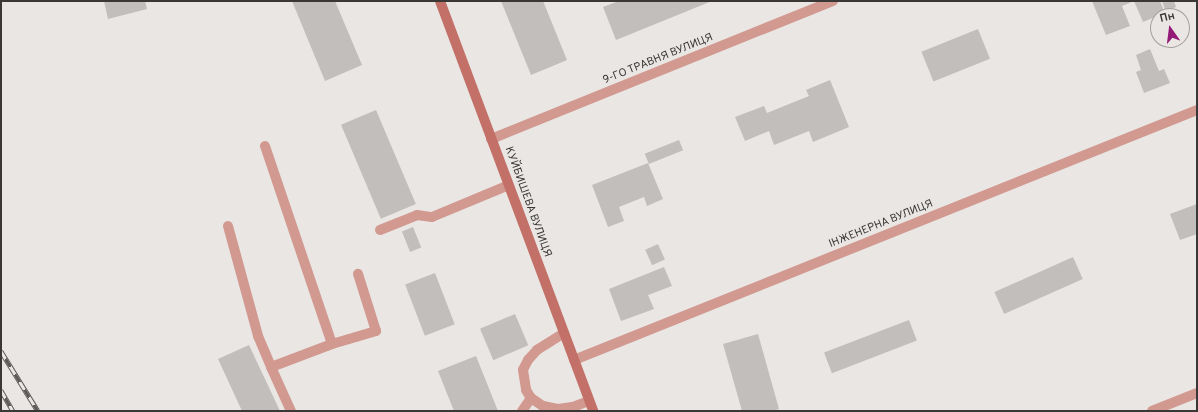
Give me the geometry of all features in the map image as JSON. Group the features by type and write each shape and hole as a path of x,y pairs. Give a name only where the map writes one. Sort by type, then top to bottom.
{"main road":[{"name":"КУЙБИШЕВА ВУЛИЦЯ","path":"440,1 593,411"}],"street":[{"name":"9-ГО ТРАВНЯ ВУЛИЦЯ","path":"491,139 833,1"},
{"name":"ІНЖЕНЕРНА ВУЛИЦЯ","path":"574,360 1197,110"},
{"path":"265,146 332,344"},
{"path":"380,230 417,215 432,216 509,185"},
{"path":"228,226 258,336 291,411"},
{"path":"271,367 332,344 376,331 358,274"},
{"path":"564,333 537,350 528,360 523,370 523,381 531,398 543,406 558,409 574,407 589,401"},
{"path":"1152,411 1197,393"},
{"path":"522,411 531,398"}],"building":[{"path":"104,1 145,1 147,9 108,19"},
{"path":"292,1 335,1 362,65 325,81"},
{"path":"501,1 543,1 567,60 531,75"},
{"path":"619,1 712,1 616,40 603,7"},
{"path":"1092,1 1134,1 1122,6 1130,26 1106,35"},
{"path":"1134,1 1160,1 1163,8 1150,8 1150,19 1143,22"},
{"path":"1162,1 1174,1 1176,7 1165,8"},
{"path":"978,29 990,59 933,82 921,52"},
{"path":"1150,49 1159,71 1164,69 1170,83 1144,93 1136,72 1141,70 1136,55"},
{"path":"830,80 849,127 813,142 809,131 774,145 769,131 745,141 735,117 764,106 767,113 809,96 806,90"},
{"path":"376,110 416,204 381,219 341,125"},
{"path":"679,140 683,150 649,164 645,154"},
{"path":"648,163 663,199 647,206 644,197 619,207 624,221 608,227 592,185"},
{"path":"1197,204 1197,234 1180,240 1170,214"},
{"path":"413,227 421,247 410,252 402,231"},
{"path":"658,244 665,260 652,265 645,250"},
{"path":"1073,257 1083,279 1004,314 994,292"},
{"path":"664,267 672,286 648,295 654,309 621,321 609,289"},
{"path":"435,273 455,324 425,336 405,284"},
{"path":"515,314 528,345 493,360 480,329"},
{"path":"909,320 917,341 832,373 824,353"},
{"path":"758,334 779,409 773,411 742,411 723,344"},
{"path":"249,345 280,411 242,411 218,359"},
{"path":"476,356 498,411 454,411 438,371"}],"railway":[{"path":"1,351 38,411"},
{"path":"1,390 13,411"}]}
